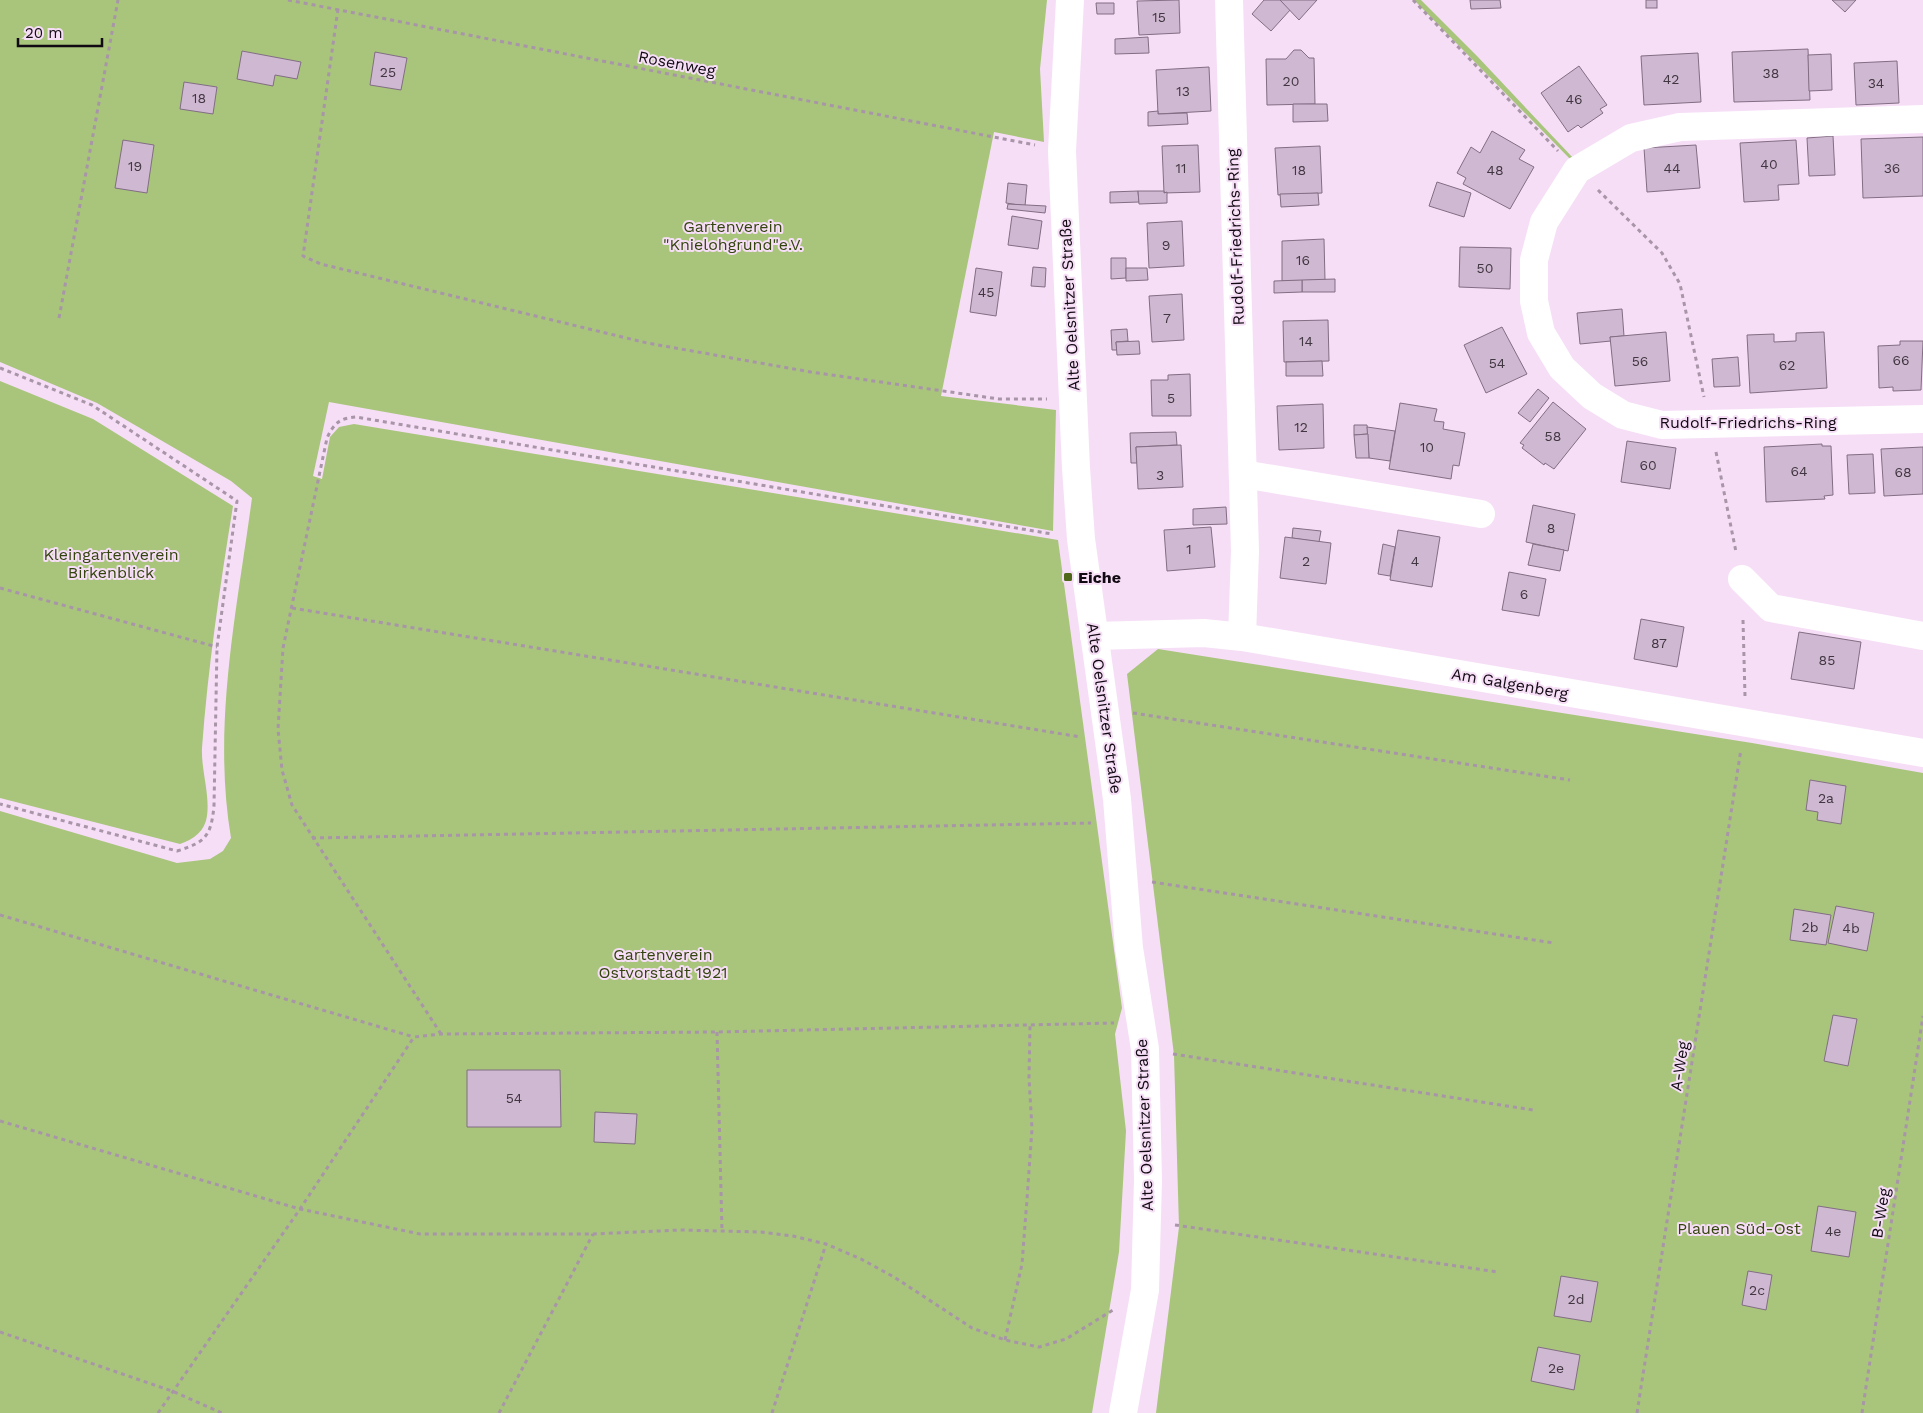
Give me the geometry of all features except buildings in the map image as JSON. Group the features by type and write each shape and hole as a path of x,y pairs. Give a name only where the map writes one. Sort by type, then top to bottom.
{"street":[{"name":"Alte Oelsnitzer Straße","path":"1070,0 1062,151 1081,539 1119,822 1129,948 1145,1050 1147,1221 1145,1290 1124,1413"},
{"name":"Rudolf-Friedrichs-Ring","path":"1229,0 1245,551 1242,637"},
{"name":"Rudolf-Friedrichs-Ring","path":"1923,118 1680,128 1631,138 1577,170 1544,222 1534,260 1534,301 1541,333 1562,368 1592,396 1623,415 1662,425 1923,419"},
{"path":"1243,474 1482,514"},
{"path":"1742,579 1771,608 1923,636"},
{"name":"Am Galgenberg","path":"1094,636 1204,633 1242,637 1923,753"}],"path":[{"path":"59,318 118,0"},
{"name":"Rosenweg","path":"288,0 338,8 1062,151"},
{"name":"A-Weg","path":"1413,0 1577,170 1662,252 1680,284 1742,579 1745,723 1637,1413"},
{"path":"338,8 303,256 322,264 656,345 820,373 999,399 1073,398"},
{"path":"0,368 92,405 237,501 218,647 212,829 199,845 177,851 0,804"},
{"path":"441,1034 292,805 282,770 278,730 283,648 327,438 333,424 345,418 356,417 1081,539"},
{"path":"0,588 218,647"},
{"path":"292,608 1109,741"},
{"path":"1104,708 1570,780"},
{"path":"312,838 1119,822"},
{"path":"1124,878 1554,943"},
{"path":"0,915 414,1037 441,1034 717,1032 1140,1022"},
{"name":"B-Weg","path":"1862,1413 1923,1016"},
{"path":"1005,1340 1022,1264 1032,1129 1029,1078 1030,1026"},
{"path":"717,1032 722,1231"},
{"path":"158,1413 300,1209 414,1037"},
{"path":"1145,1050 1533,1110"},
{"path":"0,1121 300,1209 420,1234 593,1234 680,1230 793,1236 826,1244 861,1259 894,1277 972,1328 1005,1340 1039,1347 1066,1339 1145,1290"},
{"path":"1147,1221 1498,1272"},
{"path":"499,1413 593,1234"},
{"path":"772,1413 826,1244"},
{"path":"0,1332 172,1391 222,1413"}],"green space":[{"name":"Gartenverein Ostvorstadt 1921","path":"0,0 1047,0 1040,69 1044,142 994,132 941,396 1056,410 1053,531 329,402 313,476 322,479 330,437 339,427 354,424 1058,540 1122,1008 1115,1034 1126,1131 1119,1252 1092,1413 0,1413 0,811 177,863 210,859 223,851 231,838 226,796 225,711 234,625 252,498 231,481 97,403 0,362"},
{"path":"1414,0 1421,0 1477,56 1575,160 1572,161"},
{"name":"Kleingartenverein Birkenblick","path":"0,381 93,419 233,506 215,627 202,748 208,808 207,816 204,826 190,840 180,844 0,798"},
{"name":"Plauen Süd-Ost","path":"1158,649 1752,743 1923,773 1923,1413 1156,1413 1179,1227 1174,1055 1127,674"}],"place":[{"name":"Eiche","path":"1068,577"}],"park label":[{"name":"Gartenverein \"Knielohgrund\"e.V.","path":"733,235"}]}
